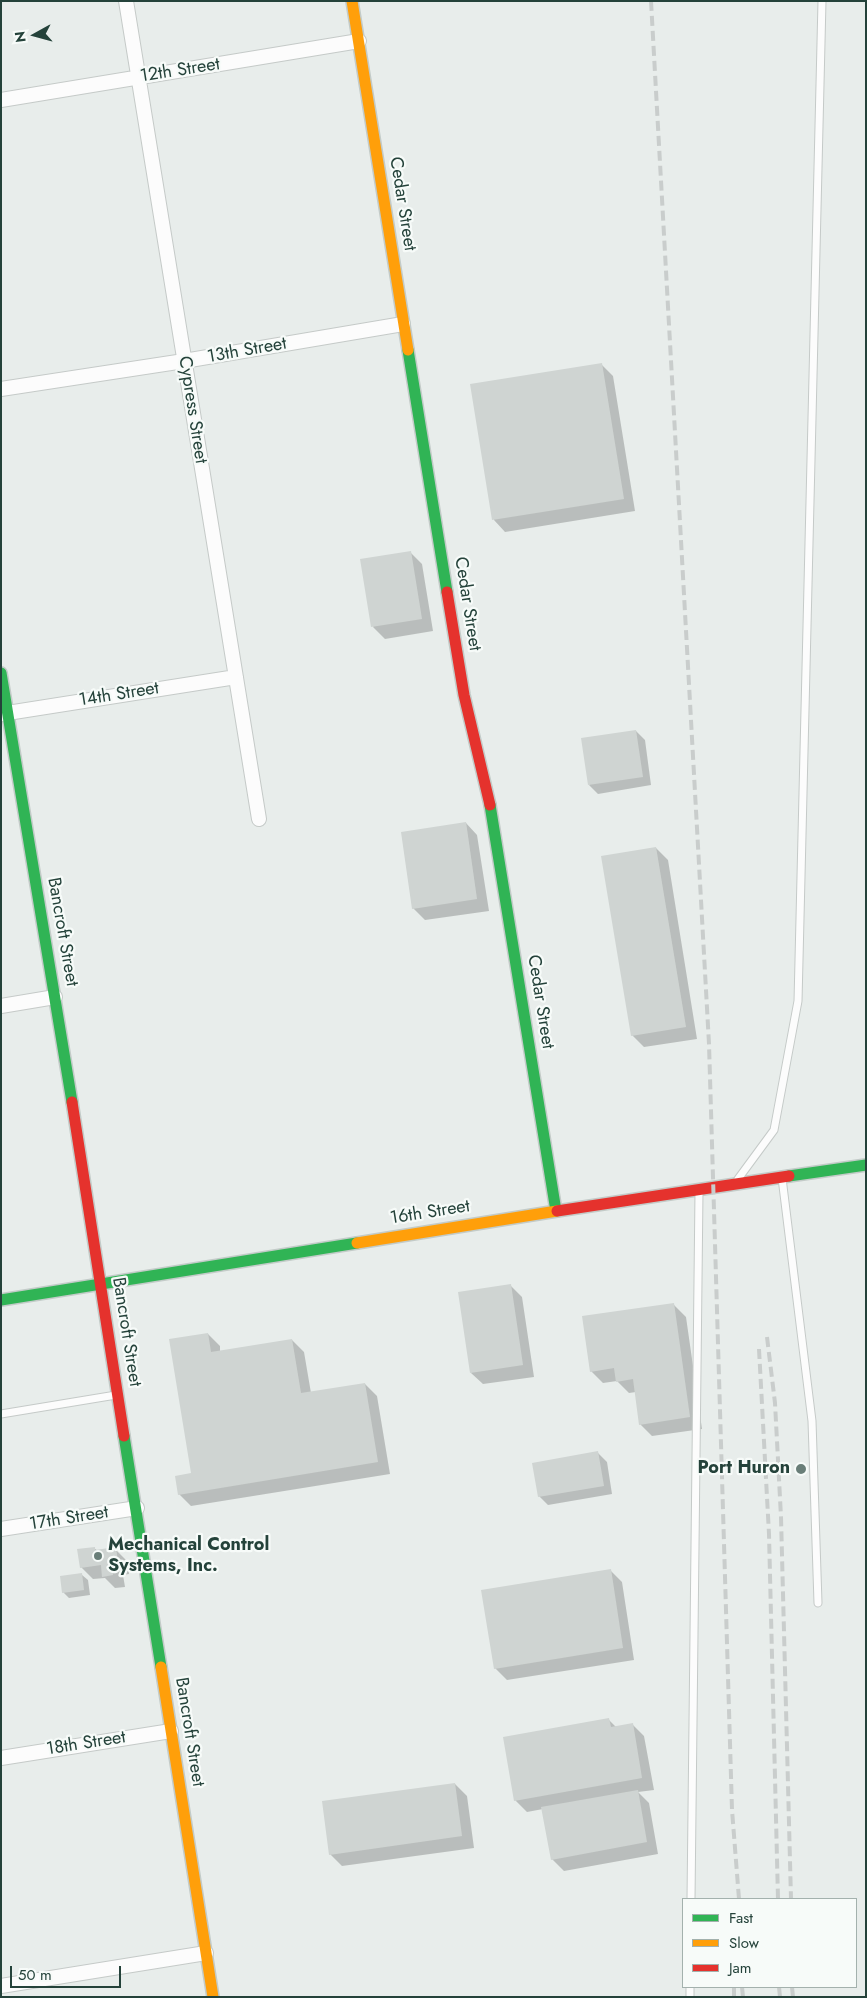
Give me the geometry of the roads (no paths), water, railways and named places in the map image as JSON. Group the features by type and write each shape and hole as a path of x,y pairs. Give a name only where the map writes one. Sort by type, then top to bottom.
{"street":[{"name":"Cypress Street","path":"126,1 259,819"},
{"name":"Cedar Street","path":"352,1 464,695 488,794 556,1211"},
{"name":"12th Street","path":"1,100 359,41"},
{"name":"13th Street","path":"1,390 184,362 403,324"},
{"name":"Bancroft Street","path":"1,673 5,714 55,997 213,1997"},
{"name":"14th Street","path":"5,714 236,676"},
{"path":"1,1006 55,997"},
{"name":"16th Street","path":"1,1300 556,1211 866,1165"},
{"name":"17th Street","path":"1,1529 137,1508"},
{"name":"18th Street","path":"1,1758 171,1731"},
{"path":"1,1986 206,1953"}],"lane":[{"path":"735,1184 774,1130 798,1000 822,1"},
{"path":"782,1177 812,1421 818,1603"},
{"path":"691,1898 699,1189"},
{"path":"1,1414 119,1394"}],"railway":[{"path":"651,1 709,1044 732,1810 739,1898"},
{"path":"767,1337 775,1403 781,1517 791,1898"},
{"path":"759,1349 769,1534 778,1898"},
{"path":"734,1988 734,1997"},
{"path":"742,1988 743,1997"},
{"path":"779,1988 780,1997"},
{"path":"792,1988 793,1997"}],"place":[{"name":"Port Huron","path":"801,1469"},
{"name":"Mechanical Control Systems, Inc.","path":"98,1556"}]}
